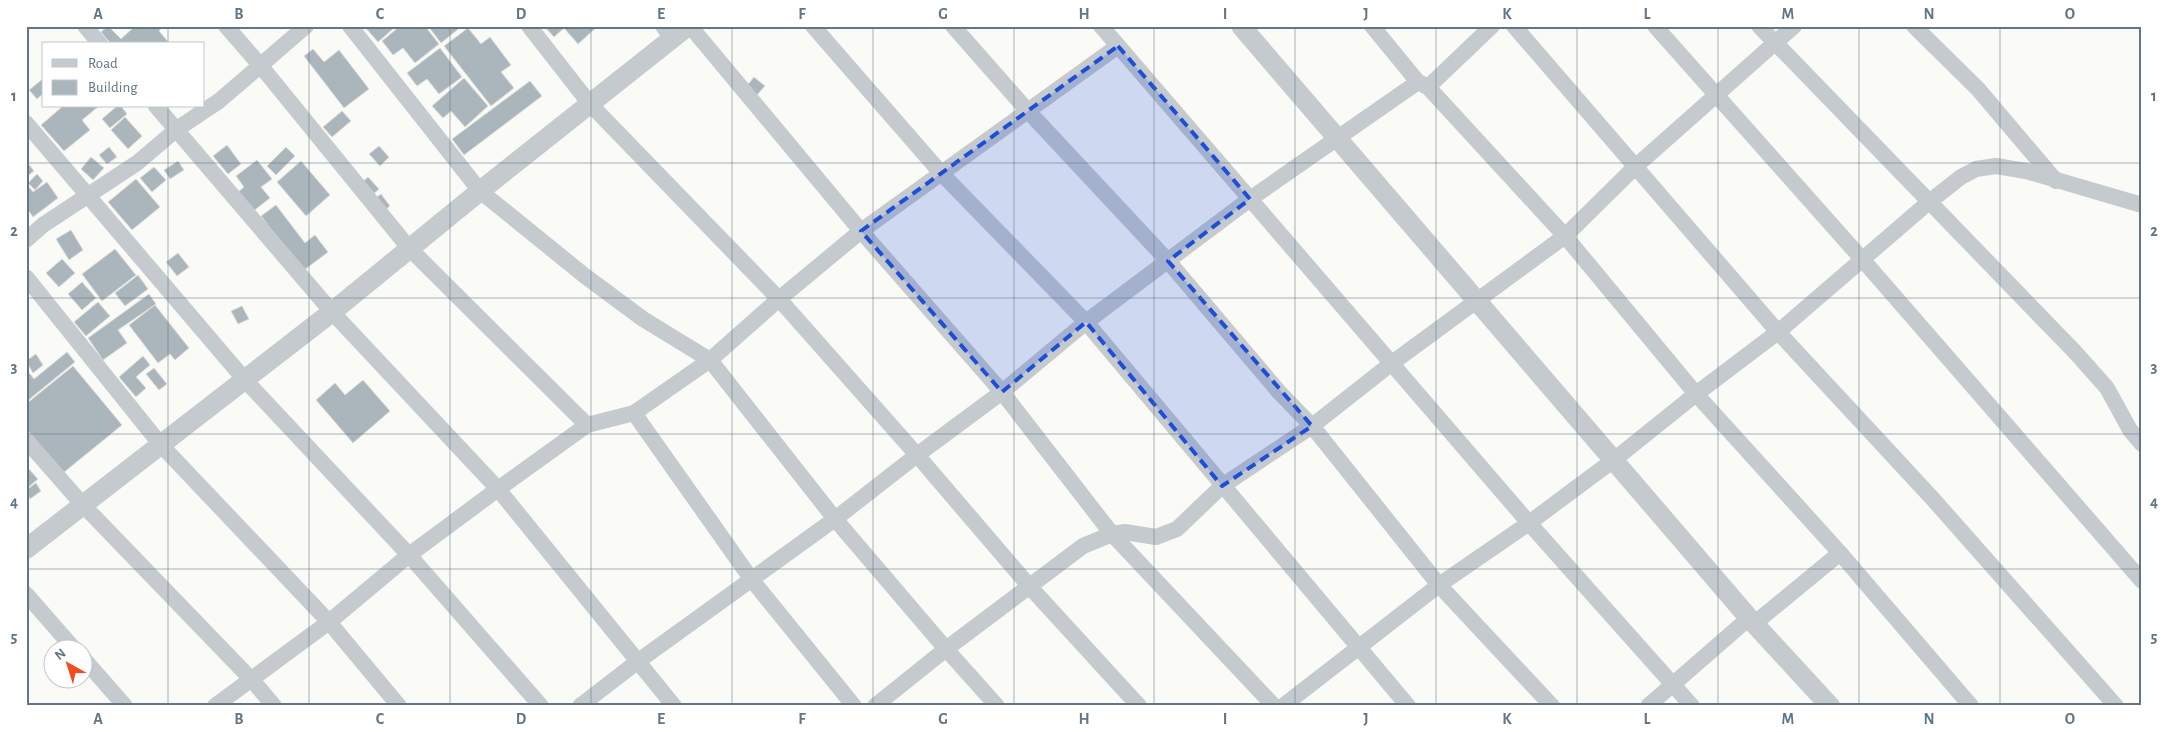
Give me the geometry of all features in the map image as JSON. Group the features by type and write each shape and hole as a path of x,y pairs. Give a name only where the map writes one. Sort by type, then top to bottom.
{"street":[{"path":"85,26 98,42"},
{"path":"226,26 409,248 588,425"},
{"path":"26,240 43,225 137,164 177,129 219,102 306,26"},
{"path":"350,26 480,191 585,276 643,319 710,360 835,519 946,649 998,706"},
{"path":"529,26 590,104 779,299 917,455 1030,587 1139,706"},
{"path":"26,549 332,312 590,104 668,33 689,26 861,231 1002,392 1112,534 1274,706"},
{"path":"813,26 941,173 1086,322 1408,706"},
{"path":"953,26 1168,261 1279,392 1312,426 1439,585 1552,706"},
{"path":"1102,26 1529,524 1692,706"},
{"path":"1241,26 1752,620 1830,706"},
{"path":"1372,26 1423,85 1565,236 1696,394 1840,553 1971,706"},
{"path":"580,706 637,662 835,519 1002,392 1086,322 1250,199 1336,138 1423,85 1492,26"},
{"path":"1514,26 1778,332 1932,498 2116,706"},
{"path":"1655,26 1862,259 2141,579"},
{"path":"1759,26 2108,388 2130,430 2142,444"},
{"path":"875,706 946,649 1083,546 1112,534 1124,532 1156,537 1177,529 1222,486 1312,426 1392,363 1565,236 1635,167 1794,26"},
{"path":"1914,26 1978,89 2056,181"},
{"path":"216,706 329,622 409,555 498,488 588,425 634,413 710,360 779,299 861,231 1118,46"},
{"path":"158,108 332,312 498,488 674,706"},
{"path":"26,123 245,380 409,555 541,706"},
{"path":"1283,706 1439,585 1529,524 1615,460 1696,394 1778,332 1929,202 1961,177 1976,169 1996,166 2026,171 2142,206"},
{"path":"26,277 161,445 329,622 399,706"},
{"path":"634,413 752,580 854,706"},
{"path":"26,440 83,505 252,680 274,706"},
{"path":"1648,706 1752,620 1840,553"},
{"path":"26,594 67,640"},
{"path":"92,669 125,706"}],"highlighted area":[{"path":"1118,46 1250,199 1168,261 1312,426 1222,486 1086,322 1002,392 861,231"}],"building":[{"path":"108,26 121,39 135,26 163,26 159,31 168,42 109,42 101,32"},
{"path":"364,26 392,26 394,28 378,42"},
{"path":"400,26 425,26 439,44 415,63 403,48 393,55 382,41"},
{"path":"428,26 462,26 441,43"},
{"path":"544,26 598,26 578,44 564,28 554,37"},
{"path":"468,28 481,44 490,37 511,65 501,72 514,88 491,106 444,46"},
{"path":"440,48 462,77 439,94 427,79 417,86 407,73"},
{"path":"313,49 324,62 339,50 369,89 344,108 304,56"},
{"path":"754,77 765,86 756,96 746,87"},
{"path":"464,78 488,106 465,127 451,111 443,118 432,106"},
{"path":"42,80 42,95 37,99 29,90"},
{"path":"530,81 542,96 464,155 452,139"},
{"path":"61,108 97,108 82,120 90,130 64,151 41,125"},
{"path":"115,108 122,108 127,114 110,128 102,119"},
{"path":"342,111 351,121 332,137 323,127"},
{"path":"125,117 142,136 128,149 111,130"},
{"path":"227,145 241,164 228,174 213,156"},
{"path":"379,146 389,157 380,166 369,154"},
{"path":"109,147 117,157 107,164 99,155"},
{"path":"286,147 295,156 276,175 267,166"},
{"path":"91,157 104,168 93,180 81,169"},
{"path":"257,160 272,179 261,187 270,198 252,212 237,193 244,187 236,176"},
{"path":"26,161 34,171 26,177"},
{"path":"178,161 184,170 170,179 164,170"},
{"path":"301,161 330,195 306,216 277,182"},
{"path":"154,167 166,180 152,192 140,178"},
{"path":"37,174 43,181 35,190 28,183"},
{"path":"368,177 379,189 370,197 359,185"},
{"path":"136,179 160,207 132,230 108,202"},
{"path":"47,182 58,198 33,217 26,207 26,183 33,192"},
{"path":"381,194 390,206 381,213 372,201"},
{"path":"276,205 305,243 315,235 328,252 303,271 261,216"},
{"path":"71,230 83,250 69,260 56,239"},
{"path":"115,249 136,275 102,301 82,274"},
{"path":"178,253 189,267 177,276 166,262"},
{"path":"62,259 75,273 59,287 46,273"},
{"path":"138,275 148,289 125,306 115,293"},
{"path":"82,282 96,298 82,310 68,294"},
{"path":"149,294 156,304 118,330 127,343 103,360 88,338"},
{"path":"98,302 110,316 86,336 74,322"},
{"path":"155,305 189,348 175,360 170,354 158,363 129,325"},
{"path":"242,306 249,319 238,324 231,311"},
{"path":"67,352 75,362 26,402 26,369 34,379"},
{"path":"36,354 43,365 33,373 26,361"},
{"path":"143,356 150,365 136,377 146,388 136,397 119,377"},
{"path":"73,366 122,425 63,473 26,428 26,404"},
{"path":"154,368 167,384 159,390 146,374"},
{"path":"363,380 390,411 353,443 316,400 335,383 345,395"},
{"path":"26,466 38,479 26,489"},
{"path":"36,483 41,491 30,499 26,490"}]}
